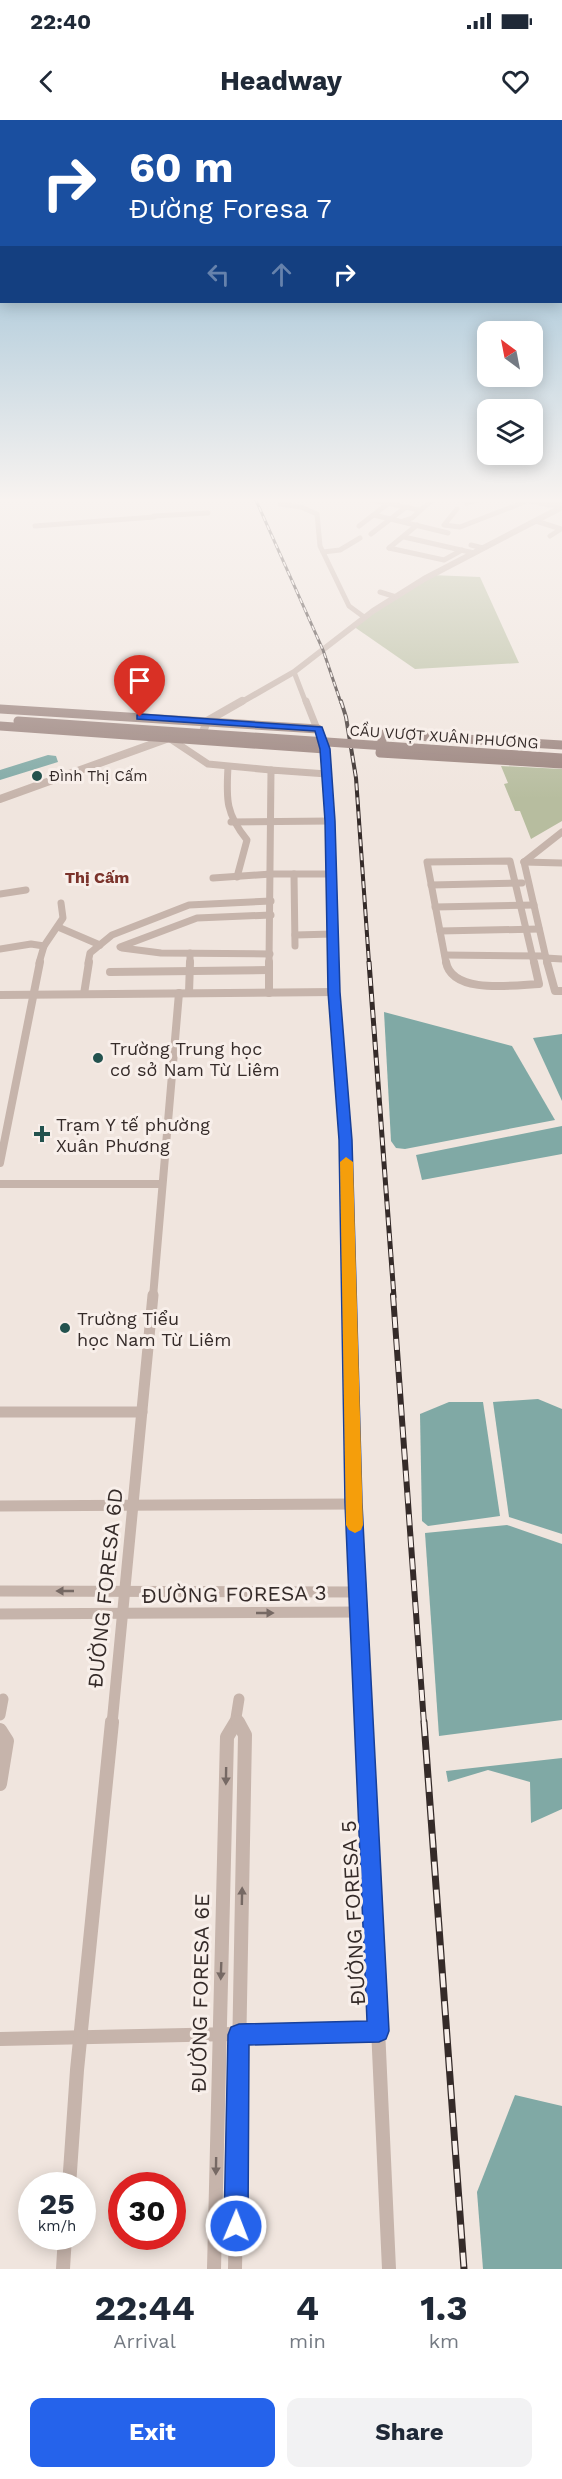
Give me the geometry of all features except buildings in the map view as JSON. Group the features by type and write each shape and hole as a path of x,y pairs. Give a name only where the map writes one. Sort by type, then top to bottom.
{"main road":[{"path":"0,711 318,729"},
{"name":"CẦU VƯỢT XUÂN PHƯƠNG","path":"0,711 20,718 562,759"},
{"name":"CẦU VƯỢT XUÂN PHƯƠNG","path":"0,720 20,718 562,750"},
{"path":"0,726 325,749"},
{"path":"562,745 383,734 380,753 562,764"}],"street":[{"path":"346,598 350,606 360,614"},
{"path":"200,740 207,721 294,672 360,614 393,598"},
{"name":"ĐƯỜNG FORESA 5","path":"294,672 325,749 330,821 334,992 346,1140 353,1503 360,1612 389,2269"},
{"path":"0,799 169,738 208,764 327,774"},
{"path":"228,767 227,811 231,822 247,840 237,877"},
{"path":"269,993 272,874 271,770"},
{"path":"231,822 330,821"},
{"path":"524,862 562,832"},
{"path":"510,861 516,883 539,984 469,985 453,977 447,968 427,862 510,861"},
{"path":"524,862 562,863"},
{"path":"524,862 555,991 562,991"},
{"path":"213,878 272,874 331,874"},
{"path":"294,874 295,946"},
{"path":"431,885 529,883"},
{"path":"0,894 26,890"},
{"path":"84,994 90,953 112,935 189,905 271,902"},
{"path":"0,1162 32,995 45,943 63,918 61,903"},
{"path":"435,907 534,905"},
{"path":"270,954 161,953 120,947 197,918 271,915"},
{"path":"58,927 100,945"},
{"path":"440,931 540,929"},
{"path":"295,935 333,934"},
{"path":"0,949 45,943"},
{"name":"ĐƯỜNG FORESA 6D","path":"70,2172 80,2037 100,1861 124,1592 135,1505 161,1184 184,993 190,971 190,953"},
{"path":"445,955 562,958"},
{"path":"110,972 269,970"},
{"path":"0,995 334,992"},
{"path":"0,1184 161,1184"},
{"path":"0,1412 141,1412"},
{"path":"0,1506 353,1503"},
{"name":"ĐƯỜNG FORESA 3","path":"0,1591 359,1592"},
{"name":"ĐƯỜNG FORESA 3","path":"0,1614 360,1612"},
{"path":"0,1715 3,1699"},
{"name":"ĐƯỜNG FORESA 6E","path":"214,2269 227,1737 237,1720 239,1699"},
{"name":"ĐƯỜNG FORESA 6E","path":"235,2269 245,1736 237,1720"},
{"path":"0,1730 7,1741 0,1784"},
{"path":"0,2039 379,2031"},
{"path":"63,2269 64,2250"}],"green space":[{"path":"395,598 490,598 519,663 415,669 353,626"},
{"path":"501,766 562,769 562,821 531,839 520,811 515,811 504,784 508,783"}],"water":[{"path":"48,755 56,756 58,762 0,780 0,770"},
{"path":"384,1012 512,1046 555,1120 405,1149 396,1148 391,1141"},
{"path":"562,1034 562,1101 533,1038"},
{"path":"562,1126 562,1154 422,1180 416,1155"},
{"path":"538,1399 562,1409 562,1534 509,1517 493,1402"},
{"path":"449,1402 483,1402 500,1516 428,1526 422,1521 420,1414"},
{"path":"507,1525 562,1544 562,1720 439,1736 425,1533"},
{"path":"562,1758 562,1809 531,1823 530,1782 488,1770 448,1782 446,1771"},
{"path":"515,2095 562,2106 562,2269 483,2269 477,2192"}],"railway":[{"path":"300,598 323,650 341,703"},
{"path":"341,701 346,717 356,778 369,963"},
{"path":"369,962 394,1297"},
{"path":"393,1295 424,1724"},
{"path":"424,1722 464,2269"}],"slow traffic":[{"path":"346,1162 355,1525"}],"place":[{"name":"Đình Thị Cấm","path":"37,776"},
{"name":"Trường Trung học cơ sở Nam Từ Liêm","path":"98,1058"},
{"name":"Trạm Y tế phường Xuân Phương","path":"42,1134"},
{"name":"Trường Tiểu học Nam Từ Liêm","path":"65,1328"}],"district":[{"name":"Thị Cấm","path":"97,877"}],"route":[{"path":"140,717 318,729 325,749 330,821 334,992 346,1140 353,1503 379,2031 239,2035 236,2226"}]}
